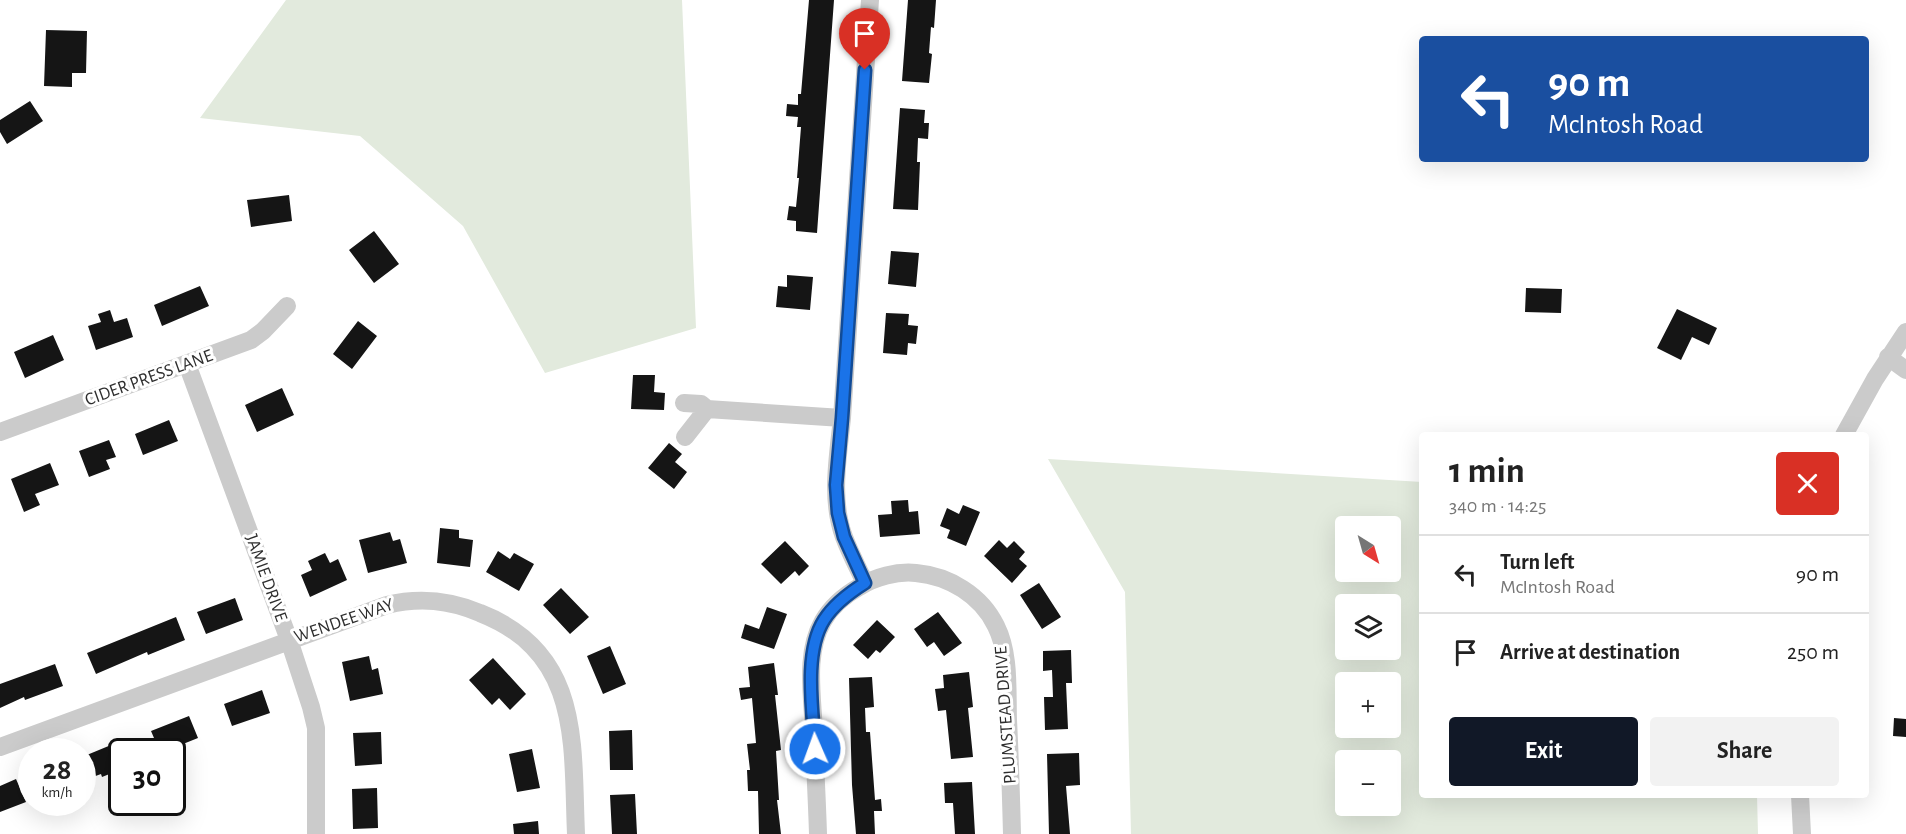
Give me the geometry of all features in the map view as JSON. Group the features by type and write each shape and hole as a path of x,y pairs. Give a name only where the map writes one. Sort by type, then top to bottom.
{"street":[{"path":"865,583 844,537 838,513 836,485 870,0"},
{"name":"CIDER PRESS LANE","path":"0,432 251,340 287,306"},
{"path":"1846,432 1888,357 1906,332"},
{"path":"1888,357 1906,370"},
{"name":"JAMIE DRIVE","path":"187,364 289,640 311,707 316,729 316,834"},
{"path":"684,403 701,404 707,409 842,418"},
{"path":"685,436 707,409"},
{"name":"PLUMSTEAD DRIVE","path":"818,834 812,669 817,636 831,611 851,592 865,583 898,573 941,578 966,591 987,612 996,625 1006,665 1012,834"},
{"name":"WENDEE WAY","path":"0,747 387,605 422,599 438,600 471,609 500,622 526,640 547,663 564,698 570,721 576,834"},
{"path":"1800,798 1802,834"}],"shaded area":[{"path":"286,0 682,0 696,328 545,373 463,226 360,136 200,118"},
{"path":"1048,459 1419,482 1419,798 1757,798 1758,834 1131,834 1125,592"}],"building":[{"path":"809,0 834,0 817,233 796,231 796,221 787,220 789,206 796,207 801,127 797,127 798,117 786,116 787,104 798,105 798,94 801,94"},
{"path":"908,0 936,0 934,28 931,27 929,53 932,54 929,83 902,81"},
{"path":"46,30 87,31 86,73 72,73 72,87 44,86"},
{"path":"30,101 43,121 7,144 0,132 0,120"},
{"path":"900,108 925,110 924,123 929,123 928,139 918,138 917,162 920,162 918,210 893,209"},
{"path":"289,195 292,221 251,227 247,200"},
{"path":"374,231 399,264 374,283 349,250"},
{"path":"891,251 919,253 916,287 888,284"},
{"path":"787,275 813,277 810,310 776,307 778,286 787,287"},
{"path":"200,286 209,306 162,326 154,305"},
{"path":"1526,288 1562,289 1561,313 1525,312"},
{"path":"1677,309 1717,328 1709,345 1692,337 1681,360 1657,348"},
{"path":"110,310 114,322 127,318 133,337 96,350 88,326 101,322 98,314"},
{"path":"886,313 909,314 908,325 918,326 916,344 908,343 907,355 883,353"},
{"path":"358,321 377,336 352,369 333,354"},
{"path":"53,335 64,360 25,378 14,352"},
{"path":"633,375 655,375 654,392 665,393 664,410 631,409"},
{"path":"282,388 294,415 257,432 245,405"},
{"path":"169,420 178,441 143,455 135,434"},
{"path":"109,440 116,457 106,460 110,469 89,477 79,451"},
{"path":"669,443 682,454 675,462 687,472 674,489 648,468"},
{"path":"50,463 59,485 35,494 40,505 24,512 11,479"},
{"path":"908,500 909,512 918,511 920,534 880,537 878,515 892,514 891,501"},
{"path":"963,505 980,512 966,546 947,538 950,530 940,526 947,508 959,514"},
{"path":"440,528 459,530 459,538 473,540 470,567 437,563"},
{"path":"390,532 393,541 400,539 407,563 368,573 359,540"},
{"path":"999,540 1007,548 1014,541 1025,552 1019,559 1027,566 1012,583 984,556"},
{"path":"785,541 809,566 799,576 795,571 781,584 761,564"},
{"path":"498,551 510,559 514,553 534,564 519,591 486,572"},
{"path":"325,553 330,563 338,559 347,580 310,597 301,575 312,570 308,561"},
{"path":"1039,583 1061,617 1042,629 1020,595"},
{"path":"561,588 589,617 570,634 543,605"},
{"path":"235,598 243,620 206,634 197,612"},
{"path":"767,607 787,614 774,649 741,638 745,624 759,629"},
{"path":"938,612 962,643 944,656 934,642 927,647 914,629"},
{"path":"176,617 185,640 148,655 147,652 96,674 87,653"},
{"path":"877,620 895,637 880,653 876,650 868,659 853,645"},
{"path":"610,646 626,684 603,694 587,656"},
{"path":"1071,650 1072,683 1066,683 1068,729 1045,730 1044,697 1053,697 1052,670 1043,671 1043,651"},
{"path":"369,656 372,670 378,668 383,694 350,701 342,662"},
{"path":"493,658 526,694 510,710 499,698 492,705 469,680"},
{"path":"774,663 781,750 776,751 779,800 777,800 781,834 759,834 758,791 748,791 747,770 750,770 747,744 756,743 752,698 741,700 739,688 750,687 748,667"},
{"path":"55,664 63,686 25,700 24,697 0,708 0,684"},
{"path":"969,672 973,707 968,708 973,757 951,759 946,710 938,711 935,689 944,688 943,675"},
{"path":"872,677 874,707 865,708 866,732 870,732 875,800 881,799 882,811 874,811 875,834 856,834 849,678"},
{"path":"262,690 270,713 232,726 224,704"},
{"path":"189,716 198,738 186,743 186,738 154,738 151,731"},
{"path":"1894,718 1906,719 1906,737 1893,736"},
{"path":"632,730 633,770 610,770 609,731"},
{"path":"381,732 382,764 355,766 353,733"},
{"path":"108,746 108,775 102,777 101,774 96,776 96,751"},
{"path":"532,749 540,788 517,792 509,754"},
{"path":"1079,753 1080,785 1066,786 1070,834 1049,834 1047,754"},
{"path":"16,779 18,805 0,812 0,786"},
{"path":"972,782 975,834 955,834 953,803 945,803 944,783"},
{"path":"377,788 378,828 353,829 352,789"},
{"path":"635,794 637,834 612,834 610,795"},
{"path":"538,821 539,834 514,834 513,824"}],"route":[{"path":"815,749 812,669 817,636 831,611 851,592 865,583 844,537 836,499 836,472 842,418 865,70"}]}
